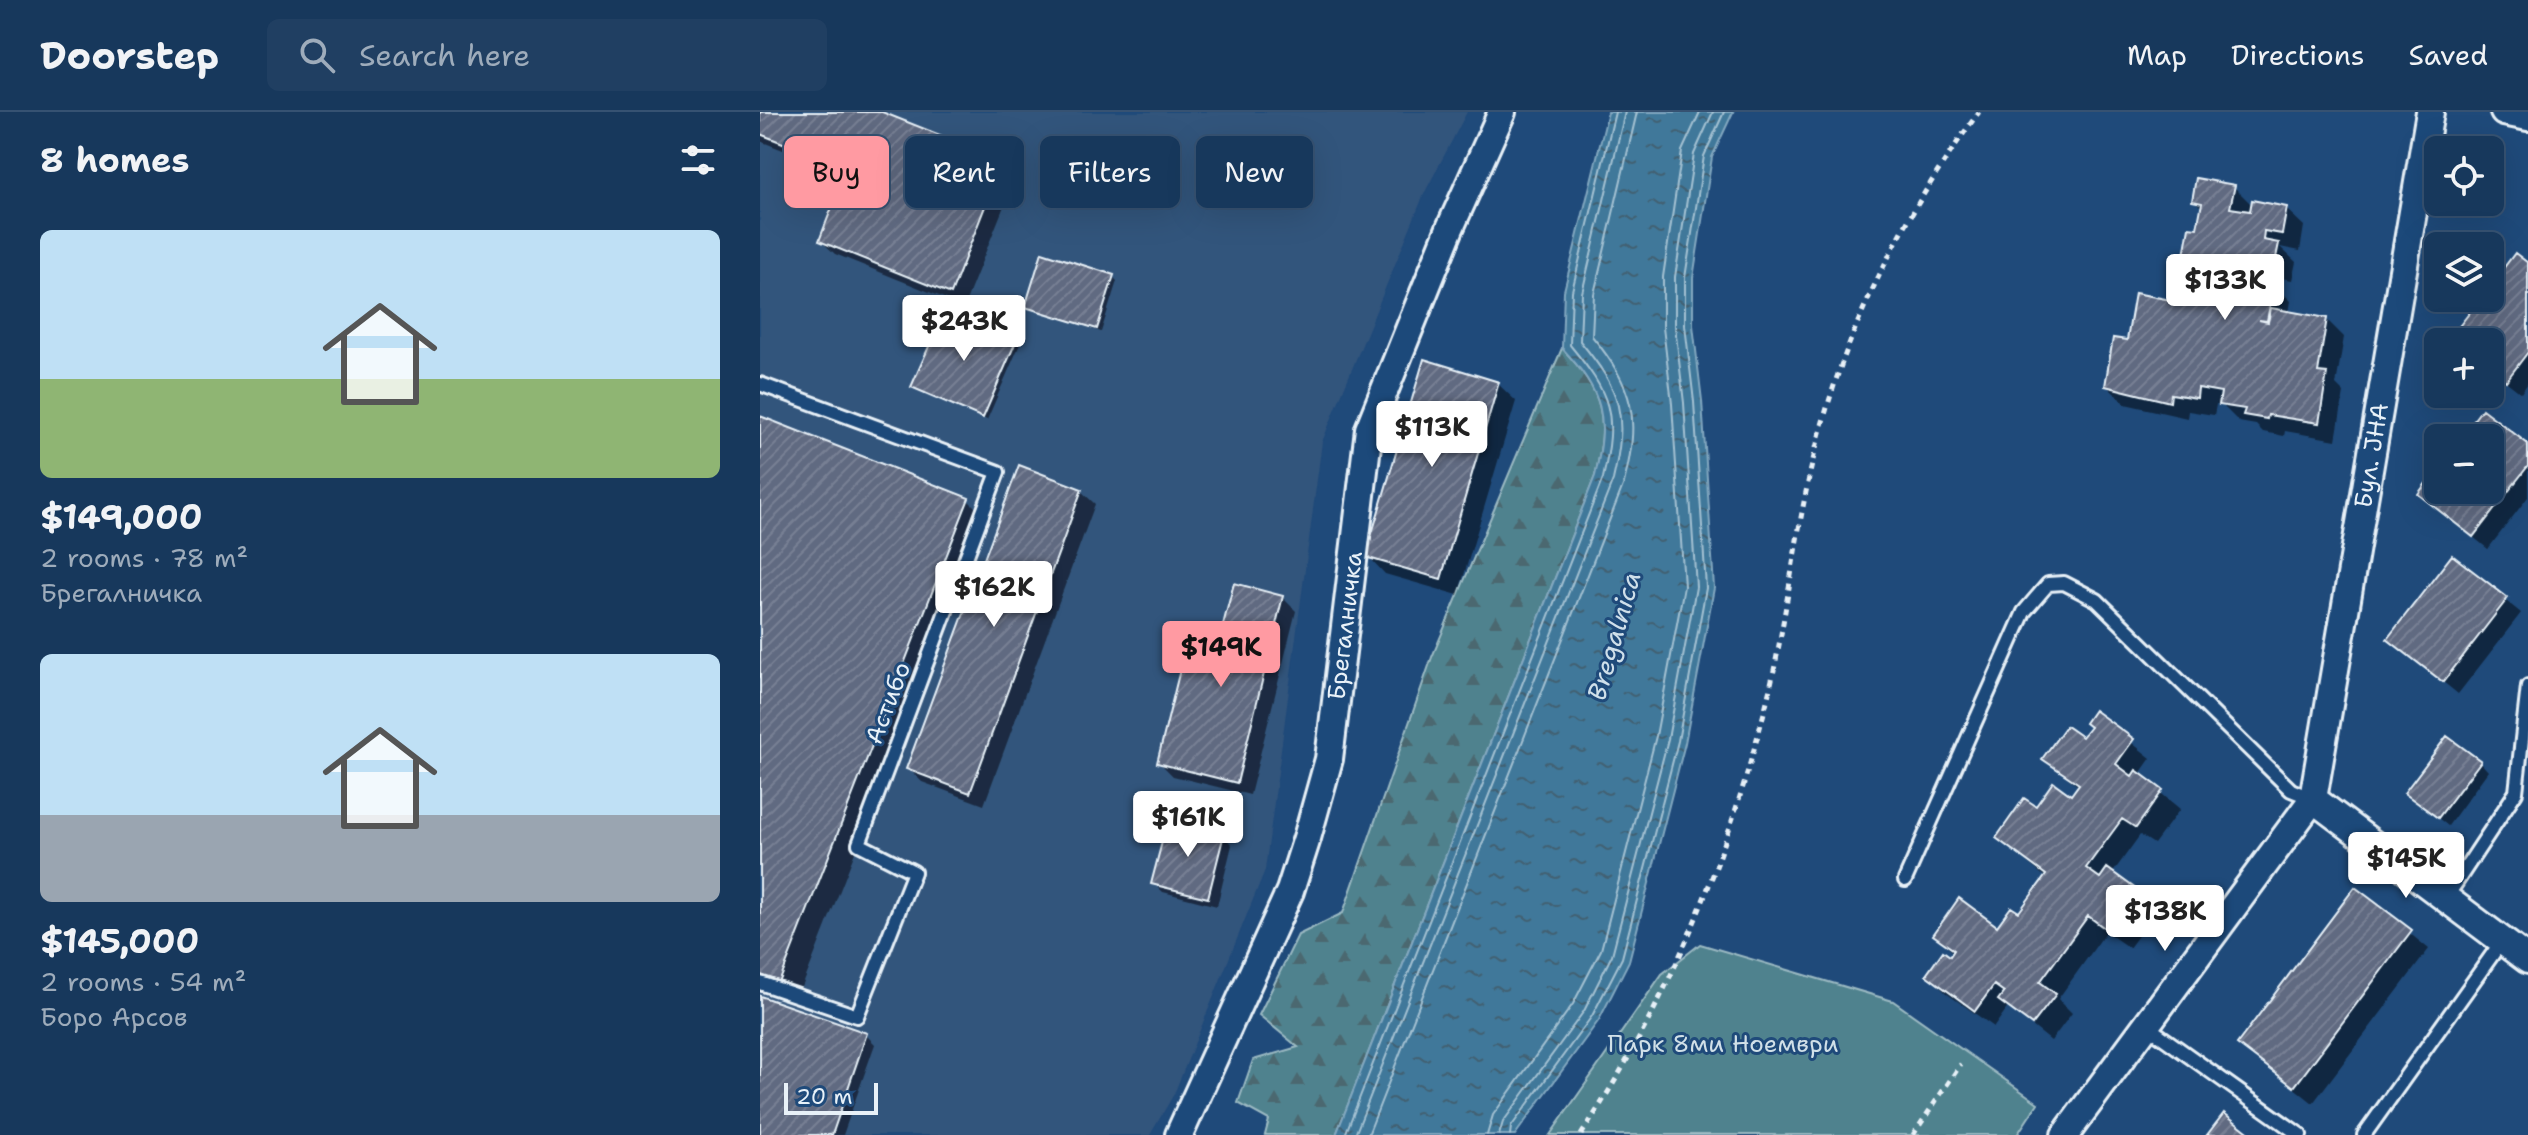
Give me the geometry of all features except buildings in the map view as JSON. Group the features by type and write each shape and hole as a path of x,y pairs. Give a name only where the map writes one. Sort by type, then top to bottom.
{"street":[{"name":"Брегалничка","path":"1179,1135 1290,891 1307,838 1329,759 1369,429 1445,241 1502,112"},
{"name":"Бул. ЈНА","path":"2313,799 2430,112"},
{"path":"2504,112 2528,117"},
{"path":"2065,1135 2313,799 2528,960"}],"lane":[{"name":"Астибо","path":"760,384 998,472 859,844 914,872 857,1016 760,983"},
{"path":"1905,880 2024,612 2048,584 2064,583 2097,600 2291,790 2313,799"},
{"path":"2446,898 2516,792 2528,686"},
{"path":"2364,1135 2502,941"},
{"path":"2144,1024 2300,1135"}],"path":[{"path":"1581,1135 1659,1005 1700,916 1765,707 1782,637 1815,449 1840,369 1874,284 1942,161 1979,112"},
{"path":"1913,1135 1961,1064"}],"shaded area":[{"path":"760,112 1467,112 1424,194 1322,442 1265,870 1174,1094 1150,1135 760,1135"}],"green space":[{"path":"1562,348 1587,379 1600,407 1602,437 1595,476 1336,1135 1265,1135 1269,1120 1238,1103 1253,1060 1298,1047 1259,1015 1298,935 1343,913 1432,657"},
{"name":"Парк 8ми Ноември","path":"1700,944 1893,1001 2038,1103 2017,1135 1550,1135 1662,974"}],"water":[{"name":"Bregalnica","path":"1608,112 1733,112 1712,157 1693,278 1693,325 1702,401 1714,588 1685,743 1629,961 1599,1020 1515,1135 1336,1135 1595,476 1602,437 1600,407 1587,379 1562,348 1564,291"}]}
